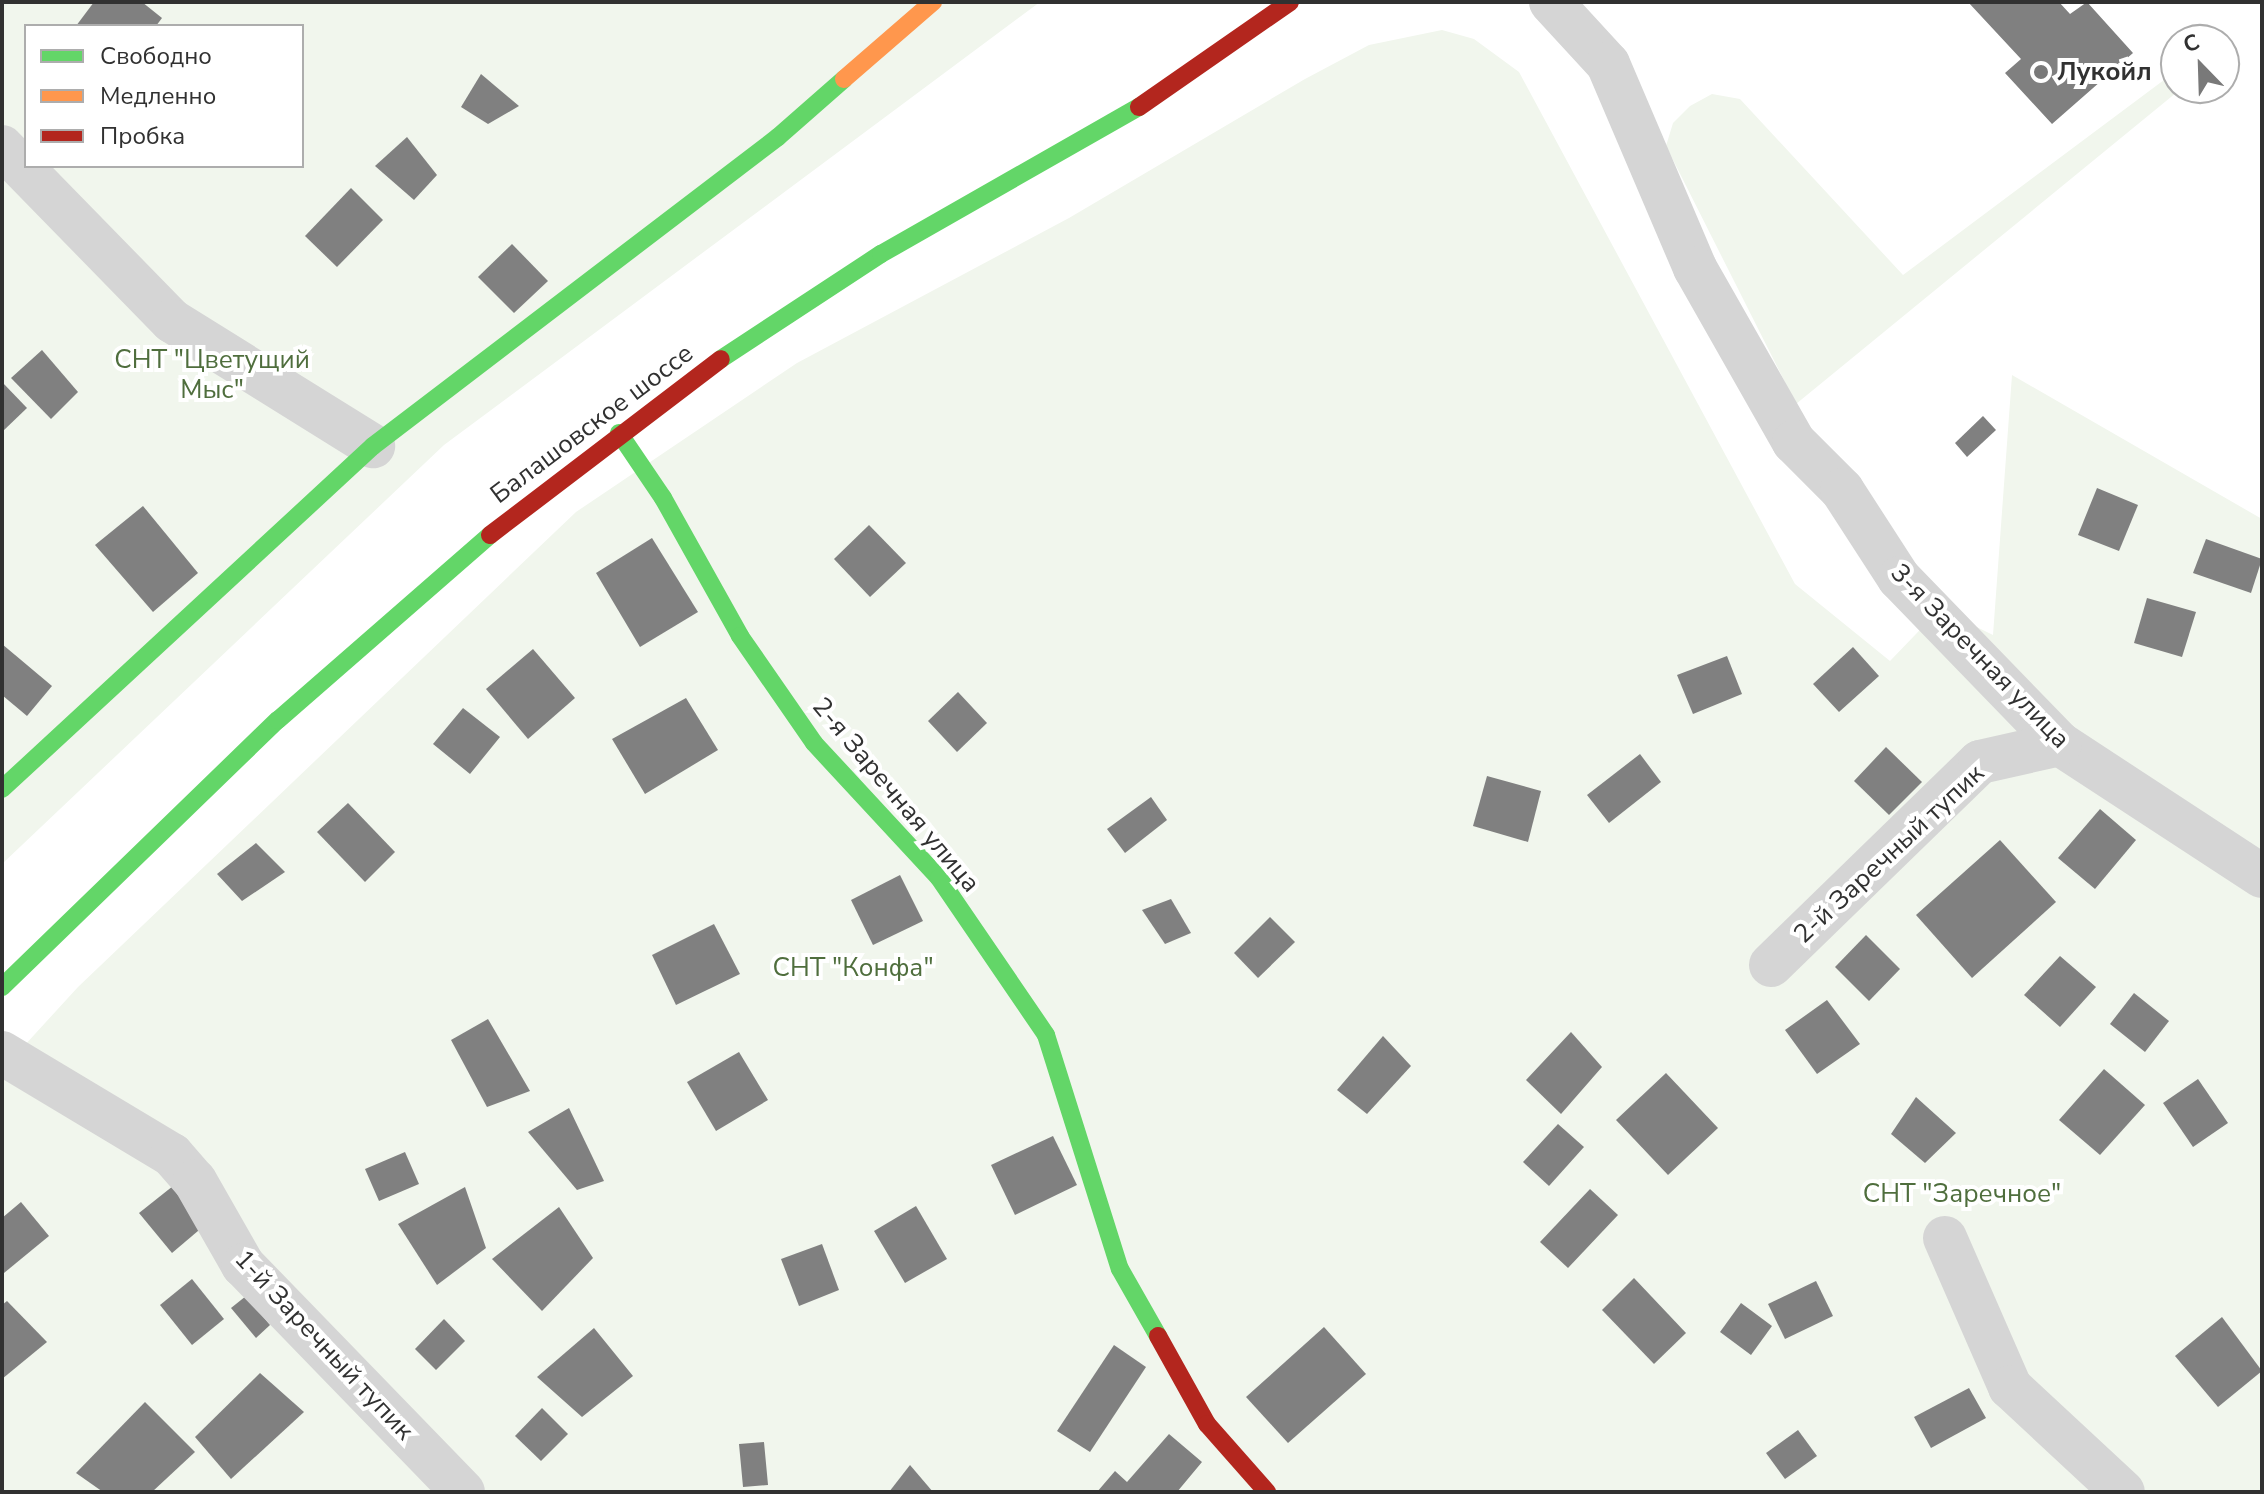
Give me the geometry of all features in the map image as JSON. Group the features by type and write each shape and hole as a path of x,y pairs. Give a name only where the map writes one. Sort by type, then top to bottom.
{"street":[{"path":"2,789 373,446 778,137 933,2"},
{"name":"Балашовское шоссе","path":"2,987 278,720 476,546 619,433 687,381 881,254 1163,94 1290,2"},
{"name":"3-я Заречная улица","path":"1551,2 1608,64 1695,268 1794,442 1842,490 1899,578 2060,744 2262,876"},
{"path":"2,147 172,321 373,446"},
{"name":"2-я Заречная улица","path":"619,433 663,498 740,636 814,743 939,878 1046,1035 1120,1269 1198,1411 1267,1492"},
{"name":"2-й Заречный тупик","path":"1771,965 1980,762 2060,744"},
{"name":"1-й Заречный тупик","path":"2,1053 172,1155 195,1181 243,1265 463,1492"},
{"path":"1945,1238 2010,1387 2123,1492"}],"green space":[{"name":"СНТ \"Цветущий Мыс\"","path":"2,2 1040,2 444,445 2,864"},
{"name":"СНТ \"Конфа\"","path":"1442,30 1474,39 1519,72 1795,584 1890,661 1940,609 1993,635 2012,375 2262,519 2262,1492 2,1492 2,1070 78,987 576,512 797,363 1069,218 1305,79 1369,45"},
{"path":"2160,83 2160,104 2162,104 1796,404 1666,146 1673,123 1690,106 1712,94 1740,99 1903,275"}],"building":[{"path":"94,2 142,2 162,18 158,24 78,24"},
{"path":"1968,2 2059,2 2070,14 2087,2 2133,53 2052,124 2005,73 2021,59"},
{"path":"481,74 519,106 488,124 461,107"},
{"path":"407,137 437,175 414,200 375,166"},
{"path":"351,188 383,220 337,267 305,236"},
{"path":"512,244 548,281 514,313 478,277"},
{"path":"42,350 78,392 51,419 11,378"},
{"path":"2,382 27,408 2,432"},
{"path":"1983,416 1996,430 1967,457 1955,443"},
{"path":"2097,488 2138,505 2119,551 2078,535"},
{"path":"143,506 198,573 153,612 95,545"},
{"path":"869,525 906,563 870,597 834,559"},
{"path":"652,538 698,612 640,647 596,573"},
{"path":"2206,539 2262,559 2251,593 2193,573"},
{"path":"2147,598 2196,612 2182,657 2134,643"},
{"path":"2,644 52,686 27,716 2,695"},
{"path":"1853,647 1879,676 1839,712 1813,684"},
{"path":"533,649 575,698 528,739 486,689"},
{"path":"1727,656 1742,694 1693,714 1677,675"},
{"path":"958,692 987,723 957,752 928,721"},
{"path":"686,698 718,750 645,794 612,739"},
{"path":"463,708 500,737 470,774 433,744"},
{"path":"1886,747 1922,782 1889,815 1854,781"},
{"path":"1640,754 1661,782 1609,823 1587,795"},
{"path":"1487,776 1541,791 1528,842 1473,826"},
{"path":"1151,797 1167,820 1125,853 1107,829"},
{"path":"348,803 395,852 365,882 317,832"},
{"path":"2100,809 2136,840 2095,889 2058,858"},
{"path":"2000,840 2056,902 1972,978 1916,915"},
{"path":"256,843 285,872 242,901 217,874"},
{"path":"900,875 923,921 873,945 851,900"},
{"path":"1171,899 1191,933 1165,944 1142,910"},
{"path":"1270,917 1295,942 1258,978 1234,953"},
{"path":"714,924 740,974 676,1005 652,955"},
{"path":"1866,935 1900,969 1869,1001 1835,967"},
{"path":"2060,956 2096,987 2060,1027 2024,995"},
{"path":"2134,993 2169,1021 2145,1052 2110,1024"},
{"path":"1827,1000 1860,1044 1817,1074 1785,1030"},
{"path":"488,1019 530,1091 487,1107 451,1040"},
{"path":"1571,1032 1602,1067 1561,1114 1526,1080"},
{"path":"1383,1036 1411,1066 1367,1114 1337,1090"},
{"path":"739,1052 768,1100 716,1131 687,1082"},
{"path":"2104,1069 2145,1105 2100,1155 2059,1120"},
{"path":"1666,1073 1718,1128 1668,1175 1616,1120"},
{"path":"2198,1079 2228,1123 2193,1147 2163,1103"},
{"path":"1916,1097 1956,1133 1925,1163 1891,1134"},
{"path":"569,1108 604,1181 577,1190 528,1132"},
{"path":"1558,1124 1584,1147 1549,1186 1523,1162"},
{"path":"1053,1136 1077,1185 1015,1215 991,1165"},
{"path":"405,1152 419,1184 379,1201 365,1169"},
{"path":"173,1186 205,1225 172,1253 139,1213"},
{"path":"465,1187 486,1248 437,1285 398,1224"},
{"path":"1590,1189 1618,1215 1568,1268 1540,1242"},
{"path":"21,1202 49,1236 4,1273 2,1218"},
{"path":"916,1206 947,1259 905,1283 874,1231"},
{"path":"559,1207 593,1258 542,1311 492,1259"},
{"path":"822,1244 839,1290 799,1306 781,1259"},
{"path":"1634,1278 1686,1333 1654,1364 1602,1310"},
{"path":"192,1279 224,1319 192,1345 160,1305"},
{"path":"1816,1281 1833,1316 1785,1339 1768,1304"},
{"path":"246,1296 270,1325 256,1338 231,1308"},
{"path":"7,1301 47,1342 2,1379 2,1305"},
{"path":"1741,1303 1772,1326 1751,1355 1720,1332"},
{"path":"2222,1317 2262,1371 2218,1407 2175,1356"},
{"path":"444,1319 465,1341 436,1370 415,1349"},
{"path":"1324,1327 1366,1374 1288,1443 1246,1397"},
{"path":"594,1328 633,1376 582,1417 537,1377"},
{"path":"1114,1345 1146,1367 1090,1452 1057,1431"},
{"path":"260,1373 304,1412 231,1479 195,1437"},
{"path":"1969,1388 1986,1418 1931,1448 1914,1417"},
{"path":"145,1402 195,1452 152,1492 103,1492 76,1473"},
{"path":"542,1408 568,1434 541,1461 515,1436"},
{"path":"1798,1430 1817,1456 1785,1479 1766,1453"},
{"path":"1169,1434 1202,1462 1177,1492 1097,1492 1115,1471 1127,1482"},
{"path":"764,1442 768,1485 743,1487 739,1444"},
{"path":"910,1465 933,1492 889,1492"}],"traffic: fast":[{"path":"2,789 373,446 778,137 844,79"},
{"path":"721,359 881,254 1139,107"},
{"path":"619,433 663,498 740,636 814,743 939,878 1046,1035 1120,1269 1158,1336"},
{"path":"2,987 278,720 490,535"}],"traffic: slow":[{"path":"844,79 933,2"}],"traffic: jam":[{"path":"1139,107 1290,2"},
{"path":"490,535 721,359"},
{"path":"1158,1336 1207,1424 1267,1492"}],"place":[{"name":"Лукойл","path":"2041,72"}],"park label":[{"name":"СНТ \"Заречное\"","path":"1962,1194"}]}
